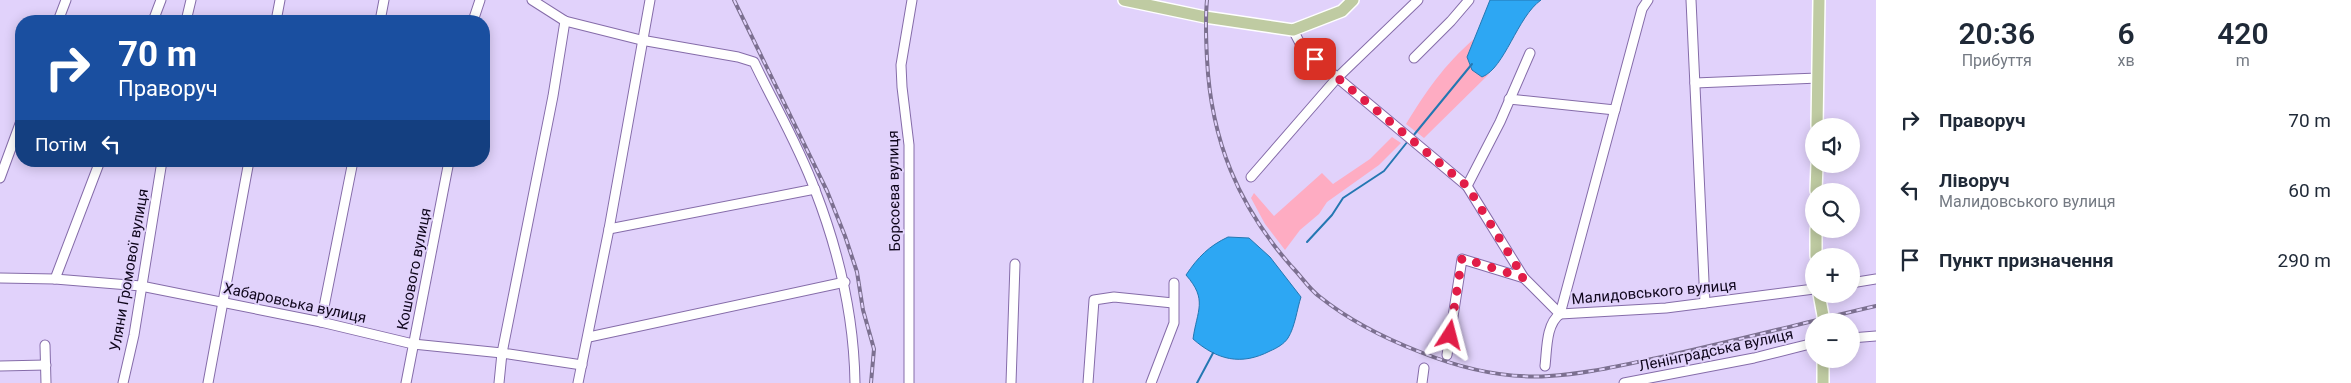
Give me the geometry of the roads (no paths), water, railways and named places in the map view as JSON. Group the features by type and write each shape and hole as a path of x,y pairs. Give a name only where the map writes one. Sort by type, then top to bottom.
{"main road":[{"path":"1124,0 1205,17 1293,30 1342,11 1354,0"},
{"path":"1817,118 1819,0"},
{"path":"1823,368 1823,383"}],"street":[{"path":"60,15 66,0"},
{"path":"155,15 161,0"},
{"path":"187,15 190,0"},
{"path":"277,15 280,0"},
{"path":"381,15 384,0"},
{"path":"475,15 480,0"},
{"path":"532,0 565,21 641,40 738,57 754,62 815,189 845,282 855,349 856,383"},
{"path":"578,383 589,337 641,40 650,0"},
{"name":"Борсоєва вулиця","path":"910,383 909,145 901,64 912,0"},
{"path":"1251,177 1337,78 1418,0"},
{"path":"1414,58 1469,0"},
{"path":"1545,366 1550,328 1555,317 1560,314 1642,9 1648,0"},
{"path":"1690,0 1705,303"},
{"path":"499,383 502,353 553,96 565,21"},
{"name":"Малидовського вулиця","path":"1293,30 1303,49 1467,186 1524,278 1560,314 1666,308 1805,290"},
{"path":"1467,186 1500,122 1530,53"},
{"path":"1695,83 1818,78"},
{"path":"1509,99 1615,110"},
{"path":"0,178 15,137"},
{"path":"55,279 98,167"},
{"name":"Уляни Громової вулиця","path":"123,383 134,335 161,167"},
{"path":"208,383 248,167"},
{"path":"321,322 352,167"},
{"name":"Кошового вулиця","path":"406,383 448,167"},
{"path":"609,229 815,189"},
{"path":"1447,355 1462,258 1524,278"},
{"path":"1011,383 1015,264"},
{"name":"Хабаровська вулиця","path":"0,278 55,279 141,286 321,322 413,344 502,353 582,365"},
{"path":"1860,282 1876,279"},
{"path":"589,337 845,282"},
{"path":"1151,383 1174,323 1174,283"},
{"path":"1088,383 1094,300 1114,297 1174,303"},
{"path":"1860,337 1876,336"},
{"path":"45,345 46,383"},
{"name":"Ленінградська вулиця","path":"1624,383 1754,358 1805,345"},
{"path":"0,366 46,365"},
{"path":"1422,383 1424,368"}],"water":[{"path":"1490,0 1541,0 1525,18 1498,64 1482,77 1472,70 1467,57"},
{"path":"1228,237 1249,238 1270,257 1301,297 1292,329 1286,340 1280,346 1259,356 1239,359 1220,356 1193,339 1199,299 1197,291 1186,275 1204,253"}],"waterway":[{"path":"1413,136 1472,64"},
{"path":"1307,242 1332,215 1343,198 1384,171 1408,141"},
{"path":"1197,383 1213,353"}],"railway":[{"path":"734,0 827,191 845,236 857,272 863,310 874,349 871,383"},
{"path":"1207,0 1207,59 1214,117 1221,144 1242,196 1273,244 1312,290 1343,314 1393,341 1435,358 1483,371 1516,376 1563,375 1712,346 1876,306"}]}
